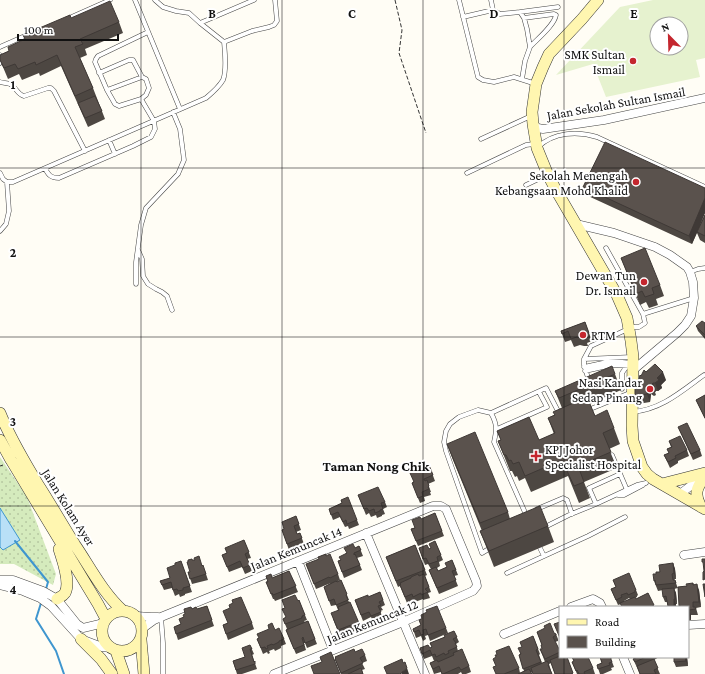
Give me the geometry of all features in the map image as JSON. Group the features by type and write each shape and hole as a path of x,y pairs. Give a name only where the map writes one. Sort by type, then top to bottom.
{"main road":[{"path":"598,0 549,54 543,67 536,84 532,112 536,146 548,175 617,295 627,318 631,341 631,365 627,390 632,412 633,441 642,467 654,482 680,494 703,508"},
{"name":"Jalan Kolam Ayer","path":"0,413 15,446 63,525 104,590 123,611"},
{"name":"Jalan Kolam Ayer","path":"0,440 52,530 98,604 105,621"},
{"path":"654,482 705,475"},
{"path":"703,508 696,494 705,475"},
{"path":"52,530 62,559 67,581 65,592 54,601"},
{"path":"124,674 113,650 104,640 102,634 102,628 105,621 114,613 123,611 136,616 143,628 141,640 144,674"},
{"path":"80,639 102,659 112,674"},
{"path":"113,650 125,652 130,650 141,640"}],"street":[{"name":"Jalan Sekolah Sultan Ismail","path":"532,120 538,128 543,129 604,120 705,98"},
{"path":"576,224 614,233 655,247 688,267 690,272 693,282 694,298 690,316 678,333 631,365"},
{"path":"680,494 705,475"},
{"name":"Jalan Kemuncak 14","path":"143,628 161,617 433,506 441,506 446,509 476,580 477,586"},
{"path":"366,533 425,674"},
{"path":"684,555 705,552"},
{"path":"298,561 332,650"},
{"path":"0,580 13,580 54,601 83,628 105,621"},
{"path":"0,585 41,594"},
{"name":"Jalan Kemuncak 12","path":"274,674 403,622 473,591 477,586"},
{"path":"574,606 593,599 600,603 602,606"},
{"path":"54,601 80,639 113,650"},
{"path":"504,634 559,612"},
{"name":"Jalan Kemuncak 14","path":"136,616 161,617"},
{"path":"689,625 705,624"},
{"path":"623,658 630,674"}],"lane":[{"path":"64,20 110,0"},
{"path":"134,0 180,109"},
{"path":"0,173 3,179 7,182 13,182 206,98 212,93 223,79 225,69 224,42 189,13 163,7 155,0"},
{"path":"200,23 254,0"},
{"path":"224,42 252,31 274,25 277,21 275,0"},
{"path":"459,0 478,77 483,80 494,82 514,77 536,84"},
{"path":"491,0 493,10"},
{"path":"463,17 493,10 500,14 558,7"},
{"path":"520,12 524,18 530,47"},
{"path":"522,79 525,61 530,47 552,24 556,15 524,18"},
{"path":"100,73 129,60 133,60 142,77 146,79 149,88 146,95 141,99 119,106 115,104 107,90 95,62 98,56 148,32"},
{"path":"0,47 28,35"},
{"path":"0,55 2,60 0,63"},
{"path":"107,90 142,77"},
{"path":"0,82 13,86 20,95 24,96 51,88 54,91 85,151"},
{"path":"45,168 52,178 59,178 151,137 155,129 154,121 141,99"},
{"path":"136,284 136,262 141,226 146,208 178,174 184,160 180,129 173,112"},
{"path":"480,139 532,120"},
{"path":"467,173 526,145 536,146 564,134 575,134 597,138 705,187"},
{"path":"109,140 115,154"},
{"path":"526,185 548,175"},
{"path":"0,232 6,224 9,210 7,182"},
{"path":"590,384 585,369 584,359 591,346 629,328 639,327 645,323 643,314 606,248"},
{"path":"138,250 142,259 143,276 148,284 167,296 172,310"},
{"path":"690,272 705,268"},
{"path":"643,314 694,298"},
{"path":"584,359 631,365"},
{"path":"585,369 612,361 631,365"},
{"path":"632,412 639,412 668,401 704,375"},
{"path":"487,550 482,553 446,451 444,442 446,431 450,424 459,418 478,410 491,413 546,388 563,421"},
{"path":"582,413 627,390"},
{"path":"497,429 547,408 539,392"},
{"path":"596,407 597,414"},
{"path":"491,413 495,420 497,429 494,442 529,521"},
{"path":"609,449 627,490"},
{"path":"596,504 589,488 620,474"},
{"path":"547,526 637,485 654,482"},
{"path":"615,496 624,495 654,482"},
{"path":"526,514 562,498 566,500 572,514"},
{"path":"507,573 588,536 625,517"},
{"path":"540,548 544,556"},
{"path":"161,617 163,674"}],"path":[{"path":"395,0 402,30 399,53 426,133"}],"green space":[{"path":"653,0 705,0 705,58 696,60 700,77 606,97 593,64 556,75 620,7"},
{"path":"0,457 27,497 56,574 53,585 14,564 0,564"}],"water":[{"path":"0,508 20,540 3,550 0,547"}],"building":[{"path":"110,1 119,22 80,39 83,44 75,47 93,88 75,96 57,55 36,65 35,62 18,69 15,64 4,68 0,60 0,55 9,51 8,47 25,39 23,35 70,15 71,18"},
{"path":"95,96 102,111 85,118 78,103"},
{"path":"605,142 705,188 705,198 689,236 583,187"},
{"path":"705,215 705,236 697,232"},
{"name":"Dewan Tun Dr. Ismail","path":"645,248 660,285 652,288 654,294 645,297 642,291 636,294 621,258"},
{"path":"702,321 705,323 705,335 696,326"},
{"path":"585,322 589,333 584,335 585,337 571,339 568,331 562,334 561,331"},
{"path":"655,364 663,372 657,378 659,380 651,385 653,387 651,388 648,386 647,394 635,396 635,387 637,387 640,375 641,376 644,370 646,372"},
{"path":"612,366 615,374 559,398 555,391"},
{"path":"705,395 705,418 696,400"},
{"path":"587,397 595,416 607,410 614,428 603,433 611,452 578,466 584,482 574,486 562,460 525,476 519,462 513,464 511,460 509,461 506,455 504,455 498,441 501,440 497,431 529,417 539,440 555,433 548,418 555,415 553,412"},
{"path":"687,423 700,450 691,454 678,427"},
{"path":"475,432 508,512 480,523 447,444"},
{"path":"680,436 687,450 675,456 676,458 668,462 664,455 669,453 667,449 672,447 669,441"},
{"path":"429,465 433,475 424,479 425,481 427,480 429,489 422,492 423,496 418,498 410,473"},
{"path":"378,487 385,502 381,503 383,509 375,513 374,509 369,511 367,508 364,509 358,495"},
{"path":"348,497 357,520 347,524 346,520 343,522 338,512 331,515 329,509 342,503 341,500"},
{"path":"540,506 548,526 489,551 480,531"},
{"path":"435,513 442,531 416,541 411,529 415,528 412,520 420,517 421,519"},
{"path":"296,516 299,524 294,526 297,534 300,533 302,538 287,544 282,530 284,529 282,522"},
{"path":"244,540 249,552 245,554 250,565 243,568 240,561 227,567 222,555 227,553 225,548"},
{"path":"435,541 441,555 437,557 438,561 429,564 426,558 423,559 419,548 427,545 429,549 431,548 429,544"},
{"path":"353,544 355,548 359,546 361,550 354,553 360,565 342,572 338,561 341,560 339,557 347,553 344,548"},
{"path":"415,545 425,570 396,581 386,557"},
{"path":"326,554 326,556 330,554 338,574 314,584 306,564 319,559 318,557"},
{"path":"199,556 206,574 190,579 188,572 190,572 187,562 188,560 192,559 195,560 194,558"},
{"path":"702,559 705,559 705,579 703,580 704,571"},
{"path":"452,560 456,570 452,571 456,580 437,588 429,570 436,567 438,571 447,567 445,563"},
{"path":"181,561 190,586 178,591 177,589 173,590 171,582 162,585 160,581 170,578 167,568"},
{"path":"673,563 674,573 672,574 673,580 675,580 676,583 656,585 653,574 660,572 659,565"},
{"path":"289,571 296,586 273,595 272,593 271,594 266,582 268,582 266,576 271,574 272,578"},
{"path":"629,573 636,590 628,595 627,593 621,595 622,597 616,600 611,589 616,587 613,580"},
{"path":"418,574 419,576 424,574 429,587 425,589 428,592 421,595 421,593 413,597 412,594 405,597 400,583"},
{"path":"341,580 348,600 336,605 334,599 329,601 324,587"},
{"path":"686,584 697,584 699,602 693,602 693,607 696,609 689,610 689,606 679,606 678,587 687,586"},
{"path":"703,584 705,584 705,597"},
{"path":"674,588 674,606 668,606 666,596 663,597 662,589"},
{"path":"380,592 383,600 379,602 381,605 378,606 381,612 371,616 369,612 361,615 355,600"},
{"path":"648,593 654,605 622,606 620,603 635,597 636,599"},
{"path":"295,595 298,601 299,600 305,615 301,617 302,618 285,624 283,619 286,617 282,609 285,608 282,600"},
{"path":"241,597 252,623 226,634 223,625 228,623 223,611 230,608 229,605 233,603 232,600"},
{"path":"350,602 359,623 338,630 331,613 339,610 338,607"},
{"path":"207,606 212,620 176,634 174,627 181,624 179,619 184,617 184,609 191,607 192,609 196,607 197,609"},
{"path":"437,606 446,628 428,635 426,629 423,630 424,634 421,635 419,630 414,632 413,629 421,625 419,620 422,619 421,615 427,612 426,610"},
{"path":"308,621 315,639 305,643 303,637 304,645 294,649 286,630"},
{"path":"559,622 559,636 554,624"},
{"path":"272,623 275,630 279,628 284,639 273,645 267,646 268,648 266,649 265,647 261,648 257,639 259,638 257,634 269,629 268,625"},
{"path":"550,623 554,633 556,634 553,637 559,649 559,652 545,659 540,649 542,649 542,645 537,632 545,628 544,626"},
{"path":"454,631 457,637 453,639 457,647 448,651 449,653 445,655 444,653 436,657 435,654 432,655 430,650 422,654 420,648 428,645 430,648 432,647 430,643 445,637 444,635"},
{"path":"533,636 538,649 536,650 541,662 523,669 519,655 521,654 518,648 522,647 520,642"},
{"path":"250,645 255,664 236,670 233,661 245,657 242,648"},
{"path":"509,646 519,668 504,674 496,674 493,667 496,666 493,659 496,657 495,655 497,655 496,651"},
{"path":"354,649 355,652 362,649 365,655 360,658 363,663 341,673 335,657"},
{"path":"462,649 469,666 461,670 459,667 443,674 439,666 433,669 430,663 437,660 438,662 454,655 453,653"},
{"path":"331,652 340,674 314,674 311,666 322,662 320,657"},
{"path":"559,656 559,658 567,658 573,673 555,674 550,660"},
{"path":"572,658 588,658 593,668 584,672 585,674 579,674 572,662 574,661"},
{"path":"600,658 610,658 612,662 609,663 610,665 598,669 597,665 602,663"},
{"path":"636,658 644,658 635,662 633,659"},
{"path":"674,658 685,658 686,661 674,662"},
{"path":"402,659 407,668 402,673 387,674 384,667"},
{"path":"654,659 658,668 654,670 656,674 640,674 637,666"},
{"path":"547,661 552,674 533,674 531,668"},
{"path":"361,668 363,674 348,674"},
{"path":"529,669 532,674 518,674"}],"waterway":[{"path":"15,541 48,582 46,589"},
{"path":"41,603 36,619 56,651 64,674"}],"place":[{"name":"SMK Sultan Ismail","path":"633,61"},
{"name":"Sekolah Menengah Kebangsaan Mohd Khalid","path":"636,182"},
{"name":"Dewan Tun Dr. Ismail","path":"644,282"},
{"name":"RTM","path":"583,335"},
{"name":"Nasi Kandar Sedap Pinang","path":"650,389"},
{"name":"KPJ Johor Specialist Hospital","path":"536,456"}],"district":[{"name":"Taman Nong Chik","path":"376,466"}]}
